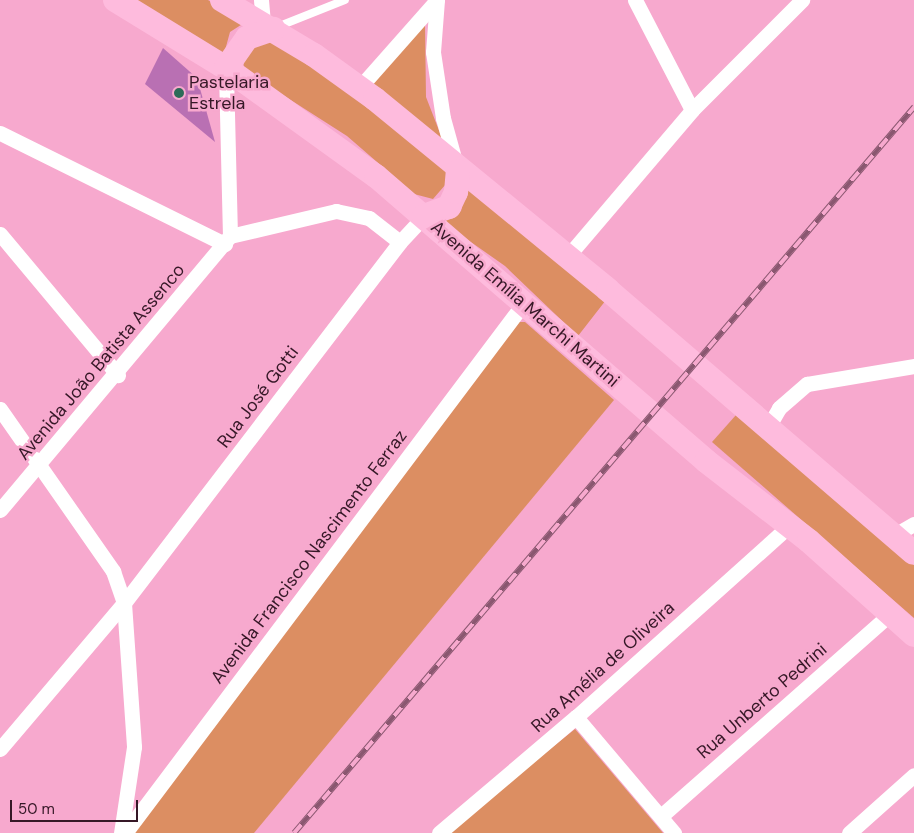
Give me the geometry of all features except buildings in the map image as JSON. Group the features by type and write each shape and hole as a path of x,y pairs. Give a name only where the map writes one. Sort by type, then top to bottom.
{"main road":[{"name":"Avenida Emília Marchi Martini","path":"115,0 226,68 376,176 706,461 790,525 889,615 914,635"},
{"path":"222,0 268,27 360,87 458,172 608,290 742,409 914,553"},
{"path":"226,68 247,38 268,27"},
{"path":"424,216 448,207 456,192 458,172"}],"street":[{"path":"261,0 268,27"},
{"path":"360,87 437,0"},
{"path":"437,0 433,52 443,118 458,172"},
{"path":"635,0 692,110"},
{"path":"567,257 692,110 802,0"},
{"path":"226,68 227,240"},
{"path":"0,133 227,240 336,211 368,218 400,242"},
{"name":"Rua José Gotti","path":"0,749 124,603 400,242 424,216"},
{"path":"0,234 118,375"},
{"name":"Avenida João Batista Assenco","path":"0,510 118,375 227,240"},
{"name":"Avenida Francisco Nascimento Ferraz","path":"125,833 523,304"},
{"path":"767,429 779,408 807,384 914,366"},
{"path":"0,409 41,463 113,570 124,603 134,747 121,833"},
{"path":"893,536 914,524"},
{"name":"Rua Amélia de Oliveira","path":"439,833 576,718 790,525"},
{"name":"Rua Unberto Pedrini","path":"660,816 889,615"},
{"path":"576,718 674,833"},
{"path":"849,833 914,775"}],"lane":[{"path":"268,27 345,0"}],"shaded area":[{"path":"132,0 208,0 244,23 230,32 224,54"},
{"path":"425,24 426,97 445,146 372,84"},
{"path":"274,38 364,101 447,171 446,184 433,199 414,194 347,136 244,70 243,55 257,41"},
{"path":"466,188 606,300 578,336 505,266 441,221 461,211"},
{"path":"516,322 525,322 614,400 254,833 133,833"},
{"path":"736,415 914,565 914,618 712,442"},
{"path":"575,729 663,833 449,833 505,785"}],"railway":[{"path":"294,833 914,107"}],"place":[{"name":"Pastelaria Estrela","path":"179,93"}]}
